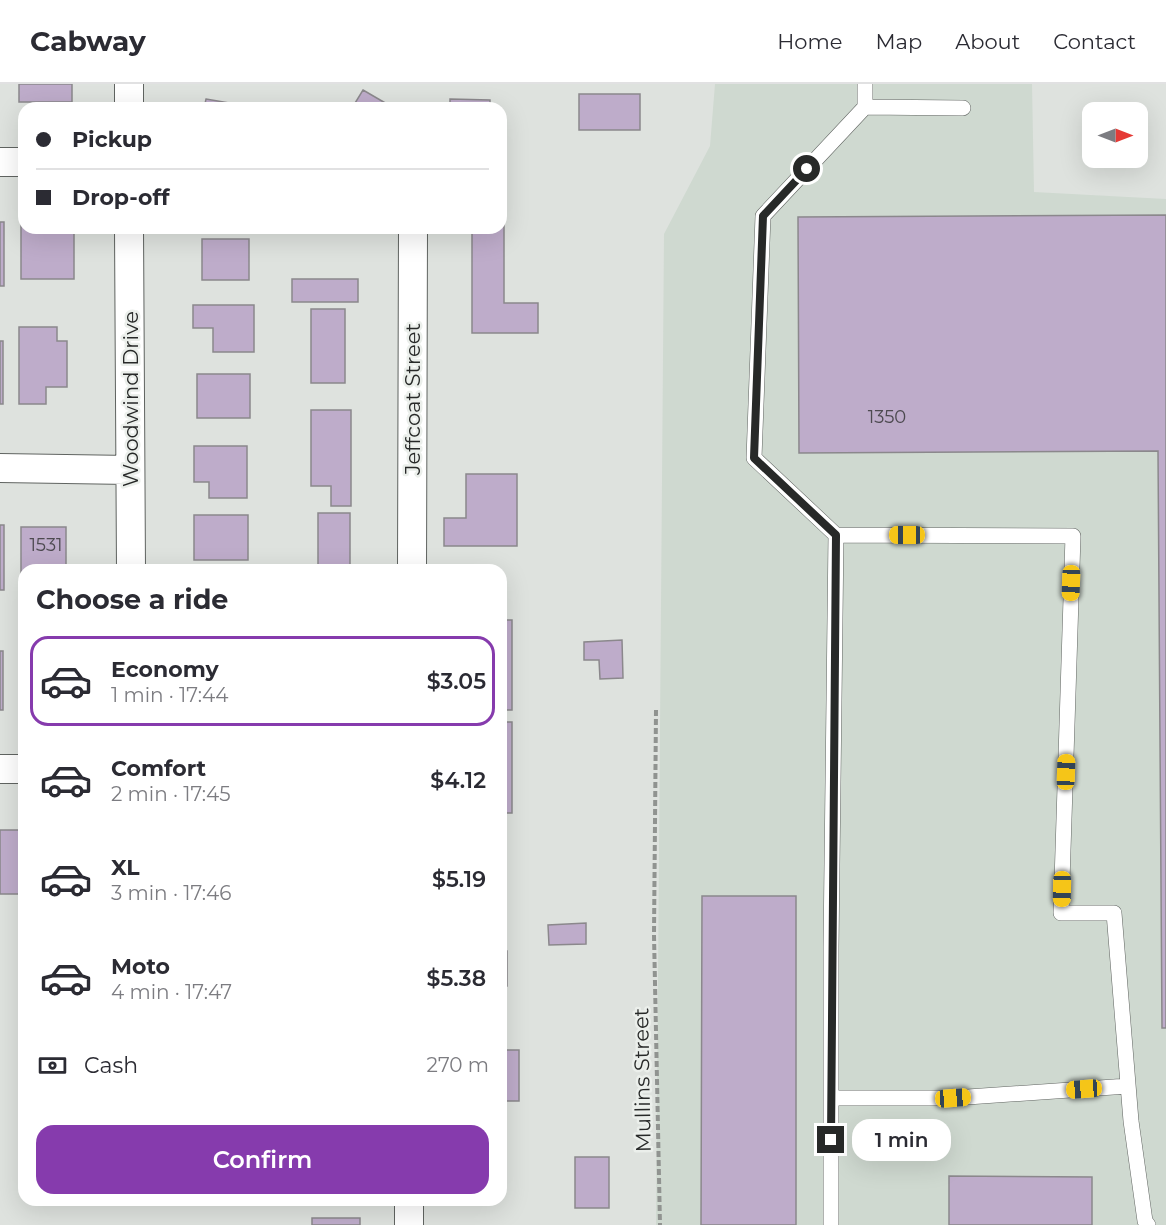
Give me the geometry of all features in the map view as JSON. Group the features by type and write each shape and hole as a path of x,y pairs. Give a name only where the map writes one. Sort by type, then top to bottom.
{"street":[{"path":"129,84 129,102"},
{"path":"0,162 18,162"},
{"name":"Woodwind Drive","path":"129,234 131,564"},
{"name":"Jeffcoat Street","path":"412,564 413,234"},
{"path":"0,468 130,470"},
{"path":"0,769 18,769"},
{"path":"409,1206 409,1225"}],"lane":[{"path":"865,84 865,107 763,216 754,458 836,535 1073,536 1061,913 1114,913 1128,1086 1145,1221 1148,1225"},
{"path":"865,107 963,108"},
{"path":"831,1225 836,535"},
{"path":"831,1098 953,1098 1128,1086"}],"path":[{"name":"Mullins Street","path":"656,710 654,935 660,1225"}],"shaded area":[{"path":"715,84 1032,84 1034,192 1166,199 1166,1225 656,1225 664,234 710,146"}],"building":[{"path":"19,84 72,84 72,102 19,102"},
{"path":"363,90 384,102 356,102"},
{"path":"579,94 640,94 640,130 579,130"},
{"path":"206,99 224,102 205,102"},
{"path":"450,99 490,100 490,102 450,102"},
{"path":"1166,215 1166,1028 1162,1028 1158,451 799,453 798,217"},
{"path":"0,222 4,222 4,286 0,286"},
{"path":"21,234 74,234 74,279 21,279"},
{"path":"472,234 504,234 504,303 538,303 538,333 472,333"},
{"path":"202,239 249,239 249,280 202,280"},
{"path":"292,279 358,279 358,302 292,302"},
{"path":"193,305 254,305 254,352 213,352 213,328 193,328"},
{"path":"311,309 345,309 345,383 311,383"},
{"path":"19,327 57,327 57,341 67,341 67,387 46,387 46,404 19,404"},
{"path":"0,341 3,341 3,404 0,404"},
{"path":"197,374 250,374 250,418 197,418"},
{"path":"311,410 351,410 351,506 331,506 331,486 311,486"},
{"path":"194,446 247,446 247,498 209,498 209,482 194,482"},
{"path":"466,474 517,474 517,546 444,546 444,518 466,518"},
{"path":"318,513 350,513 350,564 318,564"},
{"path":"194,515 248,515 248,560 194,560"},
{"path":"0,525 4,525 4,590 0,590"},
{"path":"21,527 66,527 66,564 21,564"},
{"path":"507,620 512,620 512,710 507,710"},
{"path":"622,640 623,678 600,679 599,660 584,660 584,642"},
{"path":"0,651 3,651 3,710 0,710"},
{"path":"507,722 512,722 512,813 507,813"},
{"path":"0,830 18,830 18,894 0,894"},
{"path":"702,896 796,896 796,1225 701,1225"},
{"path":"586,923 586,944 549,945 548,925"},
{"path":"507,1050 519,1050 519,1101 507,1101"},
{"path":"575,1157 609,1157 609,1208 575,1208"},
{"path":"949,1176 1092,1177 1092,1225 949,1225"},
{"path":"312,1218 360,1218 360,1225 312,1225"}],"route":[{"path":"807,169 763,216 754,458 836,535 831,1140"}]}
